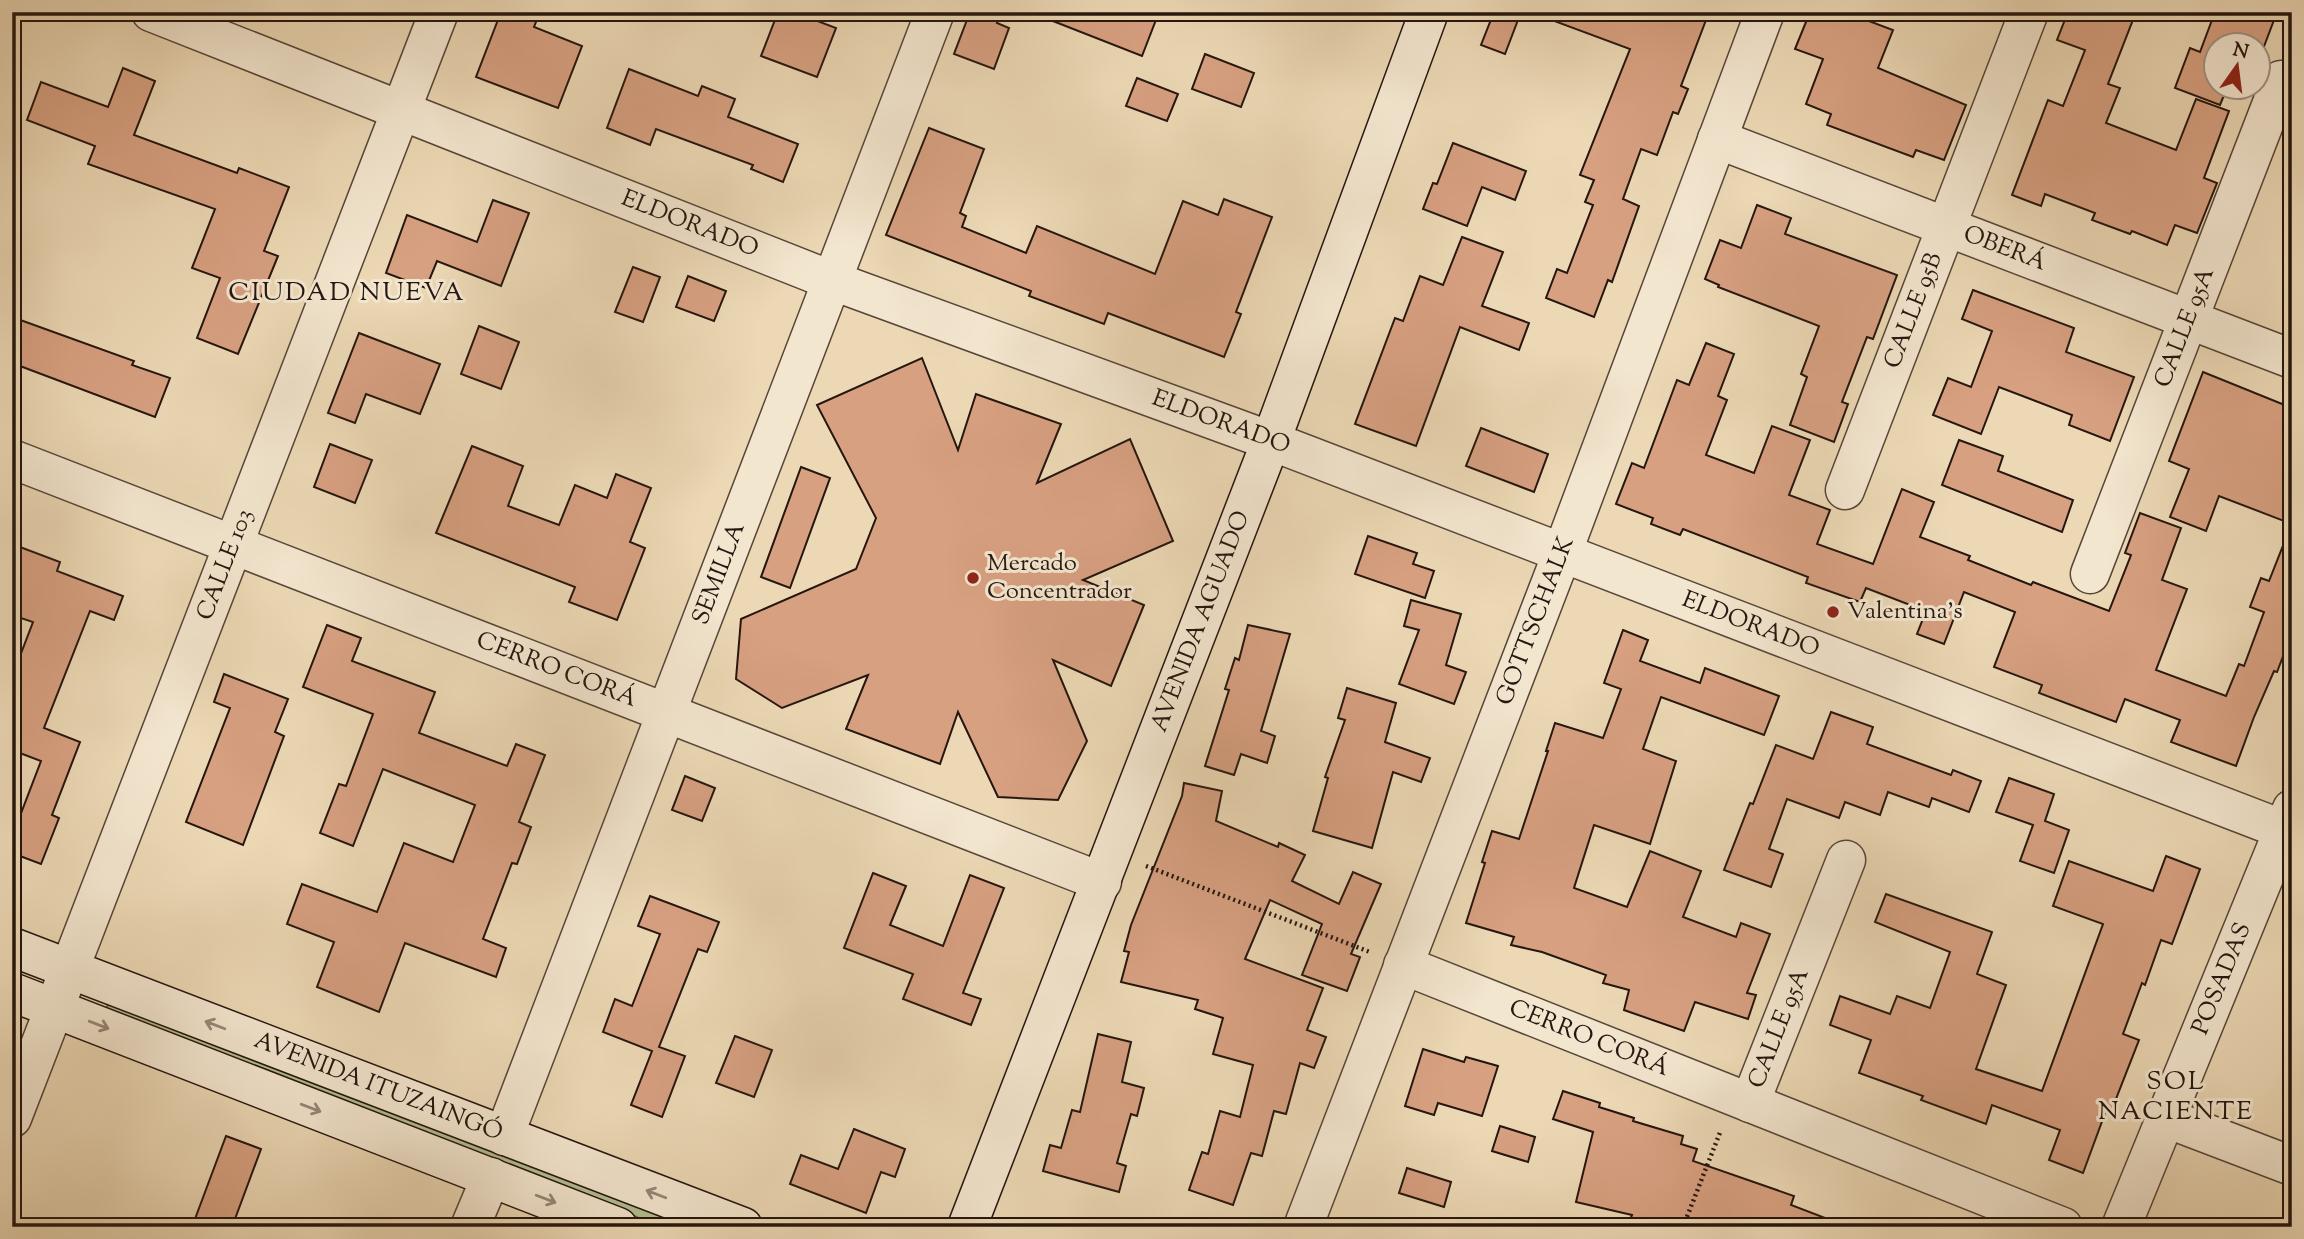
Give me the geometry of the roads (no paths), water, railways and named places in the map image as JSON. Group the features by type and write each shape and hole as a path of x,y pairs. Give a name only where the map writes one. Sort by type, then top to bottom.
{"street":[{"name":"ELDORADO","path":"150,12 833,281 1271,441 2289,824"},
{"name":"CALLE 103","path":"12,1118 439,12"},
{"name":"SEMILLA","path":"504,1136 936,12"},
{"name":"AVENIDA AGUADO","path":"967,1227 1271,441 1429,12"},
{"name":"GOTTSCHALK","path":"1303,1227 1563,551 1765,12"},
{"name":"CALLE 95B","path":"1845,490 2029,12"},
{"name":"CALLE 95A","path":"2090,574 2281,80"},
{"name":"OBERÁ","path":"1717,139 2292,359"},
{"name":"CERRO CORÁ","path":"12,459 666,713 1107,867"},
{"name":"POSADAS","path":"2121,1227 2289,824"},
{"name":"CALLE 95A","path":"1749,1103 1846,860"},
{"name":"AVENIDA ITUZAINGÓ","path":"12,947 743,1227"},
{"name":"CERRO CORÁ","path":"1404,965 2063,1227"},
{"name":"AVENIDA ITUZAINGÓ","path":"12,992 618,1227"},
{"path":"2166,1118 2292,1166"},
{"path":"470,1227 491,1177"}],"place":[{"name":"Mercado Concentrador","path":"973,578"},
{"name":"Valentina's","path":"1833,612"}],"district":[{"name":"CIUDAD NUEVA","path":"347,293"},
{"name":"SOL NACIENTE","path":"2176,1097"}]}
